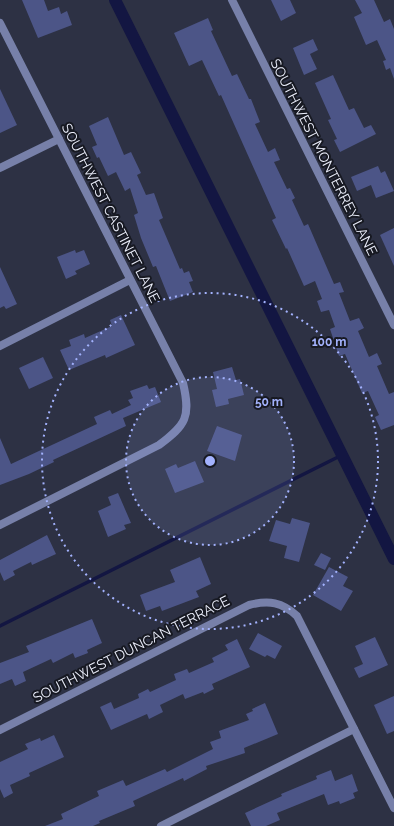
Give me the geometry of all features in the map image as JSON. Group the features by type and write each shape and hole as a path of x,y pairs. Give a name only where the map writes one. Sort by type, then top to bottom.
{"street":[{"name":"SOUTHWEST MONTERREY LANE","path":"232,0 394,325"},
{"name":"SOUTHWEST CASTINET LANE","path":"0,23 183,384 187,400 186,418 178,432 159,446 0,525"},
{"path":"0,168 59,138"},
{"path":"0,346 130,280"},
{"name":"SOUTHWEST DUNCAN TERRACE","path":"0,730 250,605 264,602 277,603 288,608 297,616 354,729"},
{"path":"162,826 354,729 394,808"}],"building":[{"path":"22,0 44,0 48,11 59,7 61,14 67,11 72,25 38,38"},
{"path":"271,0 290,0 296,13 281,21"},
{"path":"355,0 374,0 384,22 390,19 394,29 394,79 390,68 386,70 383,61 386,60 377,40 366,45 354,17 362,13"},
{"path":"208,18 213,30 211,31 232,76 237,74 249,99 251,99 260,122 255,124 268,152 275,148 280,160 274,162 287,189 290,188 295,198 292,200 304,226 308,224 334,284 340,282 344,292 339,293 350,321 359,318 364,328 358,331 369,357 377,353 382,364 377,366 389,394 394,392 394,425 381,430 375,417 379,415 368,391 362,393 345,354 339,356 330,329 335,327 329,310 321,312 317,301 322,299 315,281 304,286 287,248 286,249 272,220 276,218 221,95 219,96 202,60 189,66 174,33"},
{"path":"313,39 318,50 310,54 317,69 304,75 293,48"},
{"path":"333,75 349,110 354,108 364,128 371,125 376,134 340,152 334,140 337,139 328,120 331,119 315,83"},
{"path":"0,89 17,125 0,133"},
{"path":"108,117 124,155 131,152 141,173 137,175 146,195 154,193 163,218 159,220 180,269 182,268 184,273 189,271 193,281 189,282 193,292 170,301 156,266 153,267 141,238 134,215 138,213 130,188 125,191 116,172 108,176 99,157 97,158 92,147 97,145 89,126"},
{"path":"378,166 381,173 385,171 394,191 376,198 371,185 357,191 351,177"},
{"path":"394,228 394,266 380,235"},
{"path":"75,250 76,253 84,250 90,264 75,271 77,274 66,279 57,257"},
{"path":"0,267 17,304 6,309 4,306 0,308"},
{"path":"121,315 135,345 106,358 105,355 69,370 60,350 71,346 69,340 84,334 85,338 112,326 110,320"},
{"path":"43,357 53,378 29,389 19,368"},
{"path":"232,367 236,380 240,379 244,395 228,399 229,404 216,407 212,390 217,389 213,372"},
{"path":"147,385 149,389 155,387 161,402 123,418 126,426 53,460 54,462 29,474 0,485 0,438 11,464 97,424 94,417 110,410 112,414 131,405 128,400 133,398 130,391"},
{"path":"217,426 242,435 235,461 207,451"},
{"path":"195,461 204,482 175,493 165,469 176,464 178,468"},
{"path":"118,493 131,523 124,525 126,529 108,537 98,511 111,505 108,497"},
{"path":"292,518 310,523 299,562 284,558 287,546 269,541 276,520 290,524"},
{"path":"47,535 56,554 32,565 31,562 13,571 15,575 4,581 0,572 0,560"},
{"path":"321,553 331,558 325,570 314,565"},
{"path":"200,557 211,584 196,591 199,597 162,611 160,606 146,611 140,595 175,582 170,570"},
{"path":"329,567 348,577 343,586 353,591 341,611 313,595"},
{"path":"92,619 102,643 87,650 88,653 75,658 73,653 53,663 51,659 23,672 26,681 15,686 12,679 0,684 0,663 29,652 26,646"},
{"path":"258,633 282,646 275,659 267,655 265,657 249,649"},
{"path":"375,637 388,665 359,678 354,668 363,664 355,646"},
{"path":"237,639 250,667 212,684 214,689 204,694 203,692 185,699 183,694 160,705 163,712 149,719 147,714 111,730 100,707 111,702 114,709 139,698 138,694 148,689 150,692 176,680 174,674 187,669 189,673 214,662 212,658 228,650 225,645"},
{"path":"394,696 394,731 387,734 374,705"},
{"path":"265,703 278,734 244,748 245,753 206,766 207,769 184,781 183,778 133,801 135,806 99,821 100,823 93,826 45,826 63,819 61,814 99,796 97,791 123,780 126,786 165,769 167,772 213,749 210,742 221,738 219,731 249,720 246,714 253,711 252,709"},
{"path":"54,735 64,757 29,773 30,776 10,785 13,793 4,798 0,789 0,762 28,749 25,744 40,738 41,741"},
{"path":"331,770 335,781 352,774 358,791 353,793 355,798 340,804 339,801 328,805 324,794 277,813 280,820 266,826 251,826 245,813 282,796 281,794 317,779 316,776"}],"waterway":[{"path":"115,0 394,559"},
{"path":"0,626 342,455"}]}
